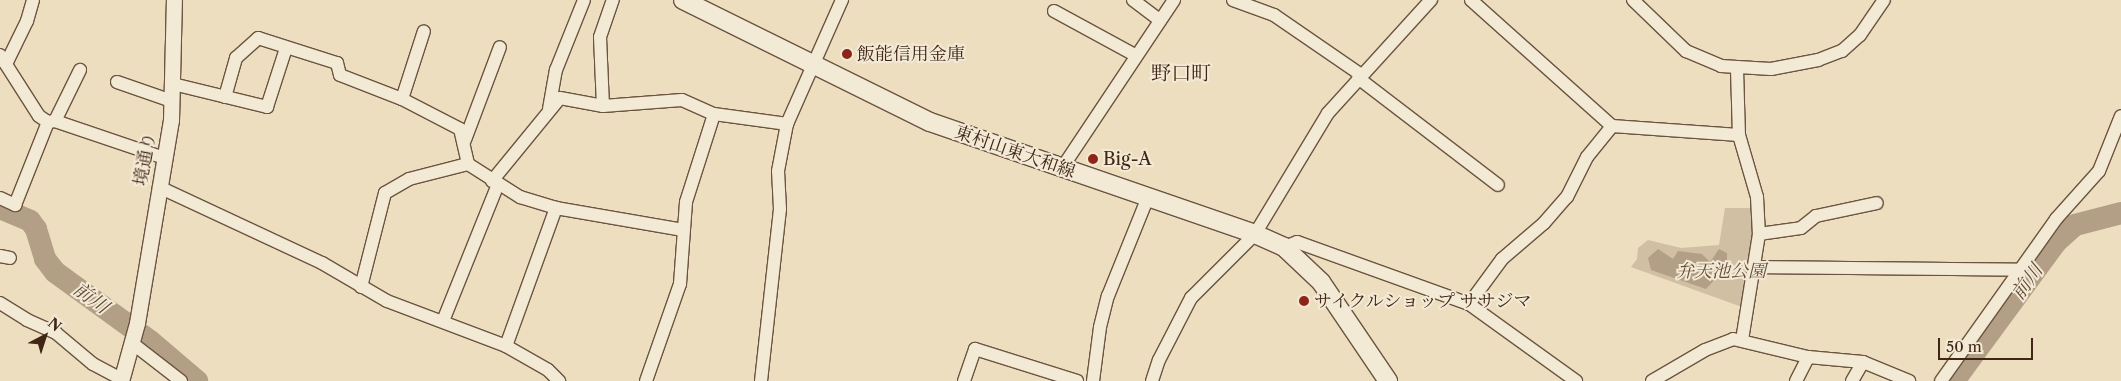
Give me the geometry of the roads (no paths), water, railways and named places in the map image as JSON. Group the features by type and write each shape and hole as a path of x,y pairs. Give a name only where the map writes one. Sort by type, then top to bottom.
{"main road":[{"name":"東村山東大和線","path":"683,0 814,63 930,122 1255,234 1284,247 1321,282 1388,381"}],"street":[{"path":"34,0 27,22 3,60 39,116 164,158"},
{"name":"境通り","path":"121,380 134,334 172,101 174,0"},
{"path":"550,109 556,70 584,0"},
{"path":"603,106 600,38 612,0"},
{"path":"761,381 780,209 778,171 787,124 842,0"},
{"path":"1134,0 1160,20"},
{"path":"1062,168 1135,55 1174,0"},
{"path":"1234,0 1274,15 1359,76 1498,185"},
{"path":"1152,381 1159,360 1191,298 1255,234 1328,113 1359,76 1431,0"},
{"path":"1471,0 1612,126 1739,135"},
{"path":"1633,0 1686,51 1737,69 1780,68 1842,51 1860,35 1884,0"},
{"path":"1054,11 1135,55"},
{"path":"402,99 424,31"},
{"path":"225,97 236,58 258,38 337,63 340,75 402,99 460,129 465,140 468,164"},
{"path":"465,140 500,47"},
{"path":"173,84 267,107 286,48"},
{"path":"1737,69 1739,135 1756,197 1759,234 1742,340"},
{"path":"0,198 15,205 52,121 80,70"},
{"path":"117,82 172,101"},
{"path":"443,321 495,182 560,98 603,106 682,100 714,114 787,124"},
{"path":"646,381 680,284 682,230 686,202 714,114"},
{"path":"1940,381 2056,219 2099,171 2121,116"},
{"path":"1469,304 1502,259 1544,223 1567,197 1587,157 1612,126"},
{"path":"361,287 385,193 409,178 468,164 520,197 556,208 682,230"},
{"path":"159,187 322,263 387,301 506,346 548,370 559,381"},
{"path":"1093,381 1100,327 1108,296 1148,198"},
{"path":"1759,234 1801,228 1816,216 1877,203"},
{"path":"506,346 556,208"},
{"path":"1284,247 1297,242 1469,304 1576,381"},
{"path":"1755,267 2020,270"},
{"path":"0,303 27,320 56,333 93,364 121,380"},
{"path":"134,334 181,381"},
{"path":"1652,381 1705,350 1733,339 1808,357 1863,362 1909,381"},
{"path":"964,381 975,349 1077,381"},
{"path":"1796,381 1808,357"},
{"path":"1852,381 1863,362"}],"waterway":[{"name":"前川","path":"0,208 30,221 36,229 45,259 55,272 150,341 197,381"},
{"name":"前川","path":"1954,381 2056,242 2075,225 2121,213"}],"place":[{"name":"飯能信用金庫","path":"847,54"},
{"name":"Big-A","path":"1093,159"},
{"name":"サイクルショップ ササジマ","path":"1304,301"}],"district":[{"name":"野口町","path":"1181,73"}],"park label":[{"name":"弁天池公園","path":"1721,271"}]}
